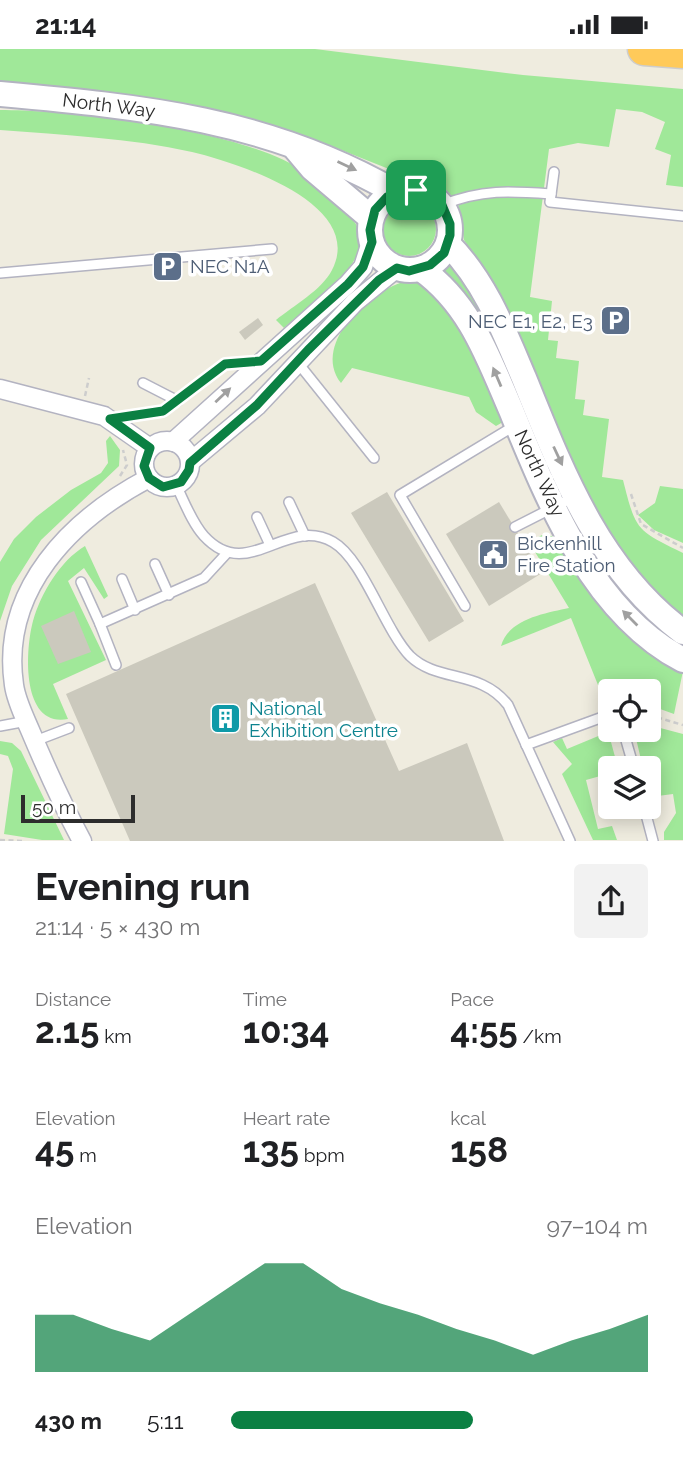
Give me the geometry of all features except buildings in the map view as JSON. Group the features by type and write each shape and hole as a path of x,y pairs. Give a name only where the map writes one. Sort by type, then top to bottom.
{"highway":[{"path":"644,49 683,52"}],"street":[{"name":"North Way","path":"0,94 153,110 251,131 296,149 314,151 395,193"},
{"name":"North Way","path":"296,149 371,230"},
{"path":"173,442 348,284 363,267 380,203 395,193 416,190 426,193 442,205 450,224 448,244 438,260 409,269 355,302 257,405 190,463 186,476 176,485 163,487 149,478 144,466 150,448 162,441 173,442 185,450 190,463"},
{"path":"371,230 377,253 409,269"},
{"name":"North Way","path":"448,244 483,290 502,326 534,404 593,532 612,561 648,604 683,632"},
{"name":"North Way","path":"409,269 448,292 482,340 554,507 585,564 610,597 652,638 683,660"},
{"path":"0,389 84,409 110,419 150,448"},
{"path":"82,841 59,798 14,689 11,653 20,610 30,586 62,540 114,496 149,478"}],"lane":[{"path":"554,172 550,202 683,216"},
{"path":"442,205 496,190 551,194"},
{"path":"0,273 272,249"},
{"path":"110,419 163,411 225,364 261,361"},
{"path":"297,361 374,458"},
{"path":"143,383 178,401"},
{"path":"465,606 400,495 517,423 534,404"},
{"path":"176,485 202,534 227,554 249,554 270,545 305,536 320,536 343,549 408,653 416,661 484,683 498,692 508,705 570,841"},
{"path":"515,527 576,496"},
{"path":"289,502 305,536"},
{"path":"257,517 270,545"},
{"path":"100,624 204,578 227,554"},
{"path":"155,564 169,594"},
{"path":"122,579 135,610"},
{"path":"81,582 116,665"},
{"path":"526,745 598,719"},
{"path":"0,726 27,721"},
{"path":"35,741 69,728"},
{"path":"648,819 653,841"}],"path":[{"path":"631,494 641,524 683,548"},
{"path":"661,719 683,725"},
{"path":"0,840 24,841"}],"green space":[{"path":"0,49 315,49 523,75 683,89 683,187 666,185 671,155 655,149 665,122 642,112 616,109 609,147 578,143 549,149 530,297 552,301 548,340 558,341 556,358 579,361 575,399 585,400 583,415 609,419 602,477 623,480 631,510 640,527 683,553 683,618 650,591 602,530 495,289 464,240 458,203 439,182 423,176 404,175 316,140 229,116 145,99 0,82"},
{"path":"0,110 70,114 159,125 244,145 279,158 310,176 353,219 359,230 358,252 346,273 284,328 276,320 314,291 332,270 338,246 331,225 315,207 292,190 265,177 192,152 121,140 0,130"},
{"path":"409,202 428,210 436,229 428,248 409,256 390,248 382,229 390,210"},
{"path":"450,260 471,290 519,390 514,393 441,270"},
{"path":"412,280 432,288 468,338 503,422 496,426 476,412 469,397 352,368 341,383 334,367 334,351 340,334 351,318 381,293 397,284"},
{"path":"110,436 120,450 119,466 41,540 12,586 0,621 0,562 14,539 36,517 71,490 101,473 108,463 106,441"},
{"path":"660,486 683,489 683,543 654,530 638,515 655,503"},
{"path":"542,535 552,536 567,546 683,671 674,714 661,709 661,679 598,679 598,685 571,618 501,646 511,629 520,623 569,608 529,542"},
{"path":"85,546 108,596 104,599 84,568 68,581 106,660 53,684 68,719 53,719 42,712 34,700 28,667 30,634 46,589 67,560"},
{"path":"661,728 683,734 683,840 664,840 664,832 676,813 673,794 661,796 661,756 640,756 637,742 661,742"},
{"path":"598,736 598,742 611,742 615,756 598,756 598,777 586,780 598,829 612,826 617,840 593,840 562,774 572,764 553,742 562,738 567,749"},
{"path":"0,741 12,743 21,751 64,840 42,840 4,834 13,769 8,756 0,754"}],"place":[{"name":"NEC N1A","path":"167,266"},
{"name":"NEC E1, E2, E3","path":"616,321"},
{"name":"Bickenhill Fire Station","path":"494,554"},
{"name":"National Exhibition Centre","path":"226,719"}],"route":[{"path":"416,190 435,198 447,214 450,235 444,253 438,260 421,269 409,271 397,268 379,280 284,374 257,405 190,463 181,482 163,487 149,478 144,466 150,448 110,419 163,411 225,364 261,361 348,284 363,267 372,242 371,218 380,203 395,193 416,190"}]}
